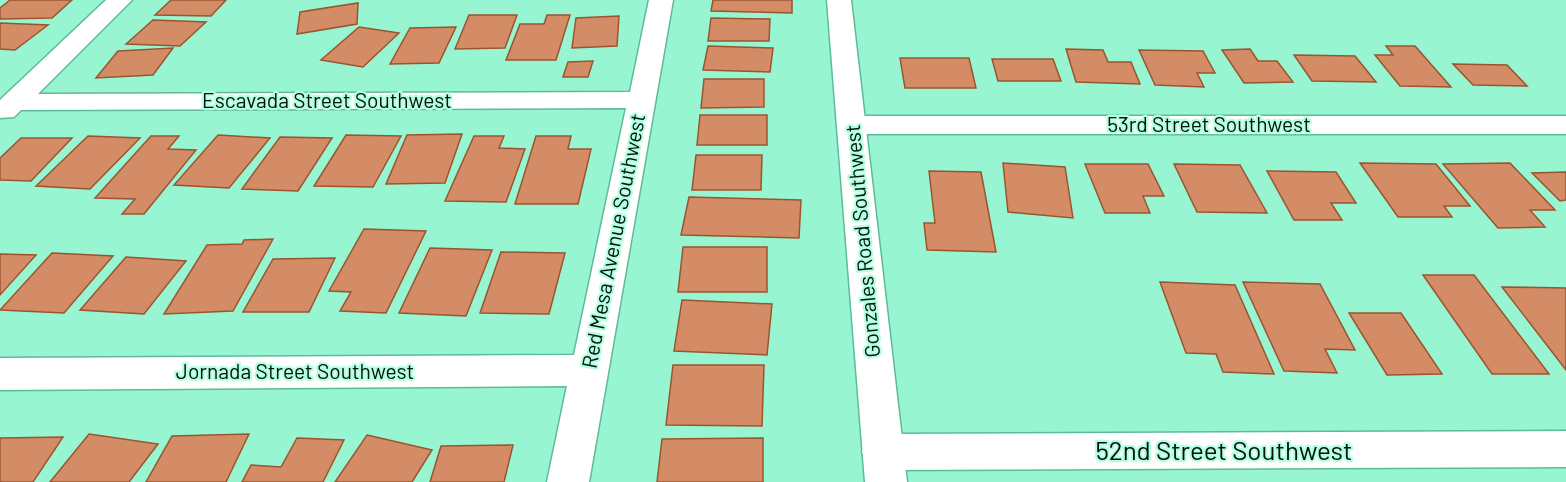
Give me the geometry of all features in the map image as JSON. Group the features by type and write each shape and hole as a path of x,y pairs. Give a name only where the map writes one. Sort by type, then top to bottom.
{"street":[{"path":"7,108 120,0"},
{"name":"Red Mesa Avenue Southwest","path":"568,482 661,0"},
{"name":"Gonzales Road Southwest","path":"839,0 884,467"},
{"name":"Escavada Street Southwest","path":"7,108 642,100"},
{"name":"53rd Street Southwest","path":"852,125 1566,125"},
{"name":"Jornada Street Southwest","path":"0,375 589,370"},
{"name":"52nd Street Southwest","path":"884,467 1566,449"}],"building":[{"path":"10,0 72,0 52,18 0,19 0,8"},
{"path":"171,0 226,0 211,16 155,15"},
{"path":"713,0 792,0 792,13 711,11"},
{"path":"358,3 357,24 297,34 300,12"},
{"path":"469,15 517,15 505,48 455,49"},
{"path":"547,15 570,15 556,60 506,60 520,24 544,24"},
{"path":"619,16 617,46 572,48 576,18"},
{"path":"711,18 770,19 769,41 708,41"},
{"path":"153,20 206,22 180,46 126,44"},
{"path":"0,23 48,25 15,50 0,49"},
{"path":"359,27 399,33 363,67 321,60"},
{"path":"456,27 439,63 390,64 410,28"},
{"path":"708,46 773,48 770,72 703,70"},
{"path":"1386,46 1415,46 1451,87 1400,86 1375,55 1393,55"},
{"path":"173,48 153,75 96,78 118,51"},
{"path":"1066,49 1103,50 1108,62 1131,62 1140,84 1076,82"},
{"path":"1250,49 1258,61 1277,61 1293,82 1244,83 1222,50"},
{"path":"1139,50 1203,51 1215,73 1197,73 1204,87 1155,85"},
{"path":"1294,55 1355,56 1376,82 1312,81"},
{"path":"900,58 969,58 976,88 905,88"},
{"path":"992,59 1053,59 1061,81 998,81"},
{"path":"593,61 588,77 563,77 568,62"},
{"path":"1453,64 1507,65 1527,86 1473,85"},
{"path":"704,79 764,79 764,107 701,108"},
{"path":"700,115 767,115 767,145 697,145"},
{"path":"462,134 445,183 386,184 407,135"},
{"path":"218,135 270,138 229,188 174,185"},
{"path":"346,135 401,136 373,187 314,186"},
{"path":"88,136 140,138 90,189 36,186"},
{"path":"151,136 179,136 168,149 196,150 144,214 122,214 135,199 95,198"},
{"path":"474,136 504,136 499,148 525,149 506,202 445,201"},
{"path":"536,136 571,136 568,149 591,149 578,204 515,204"},
{"path":"280,137 332,138 298,191 242,189"},
{"path":"21,138 72,138 31,181 0,180 0,158"},
{"path":"696,155 762,155 761,190 692,190"},
{"path":"1003,163 1065,167 1073,218 1008,212"},
{"path":"1360,163 1436,164 1470,206 1444,206 1452,217 1398,217"},
{"path":"1510,163 1555,210 1530,210 1545,227 1498,228 1443,164"},
{"path":"1085,164 1148,164 1164,196 1143,196 1150,213 1105,213"},
{"path":"1174,164 1240,165 1267,213 1197,212"},
{"path":"929,171 981,172 996,252 927,250 924,223 935,223"},
{"path":"1267,171 1336,172 1356,203 1331,203 1342,220 1294,220"},
{"path":"1566,172 1566,200 1560,201 1532,173"},
{"path":"689,197 801,200 799,238 681,235"},
{"path":"364,229 426,231 386,313 340,311 351,292 329,291"},
{"path":"273,239 233,311 164,314 207,245 242,244 244,240"},
{"path":"683,247 767,247 767,292 678,292"},
{"path":"430,248 492,250 466,316 399,313"},
{"path":"501,252 565,253 549,314 480,313"},
{"path":"52,253 113,256 64,313 0,310"},
{"path":"0,254 36,255 0,295"},
{"path":"126,257 186,261 144,314 80,310"},
{"path":"335,258 309,312 243,312 273,259"},
{"path":"1423,275 1474,275 1549,374 1492,374"},
{"path":"1160,282 1235,285 1274,374 1223,372 1216,354 1186,353"},
{"path":"1243,282 1320,284 1355,350 1325,349 1337,373 1284,371"},
{"path":"1502,287 1566,288 1566,370"},
{"path":"682,300 772,304 767,355 674,351"},
{"path":"1349,313 1401,313 1442,374 1387,375"},
{"path":"673,365 764,365 762,426 666,425"},
{"path":"89,434 158,444 129,482 50,482"},
{"path":"249,434 226,482 146,482 172,436"},
{"path":"367,435 432,450 412,482 335,482"},
{"path":"63,437 33,482 0,482 0,438"},
{"path":"297,438 344,440 323,482 242,482 251,465 281,467"},
{"path":"763,438 763,482 657,482 662,439"},
{"path":"513,445 504,482 430,482 441,446"}]}
